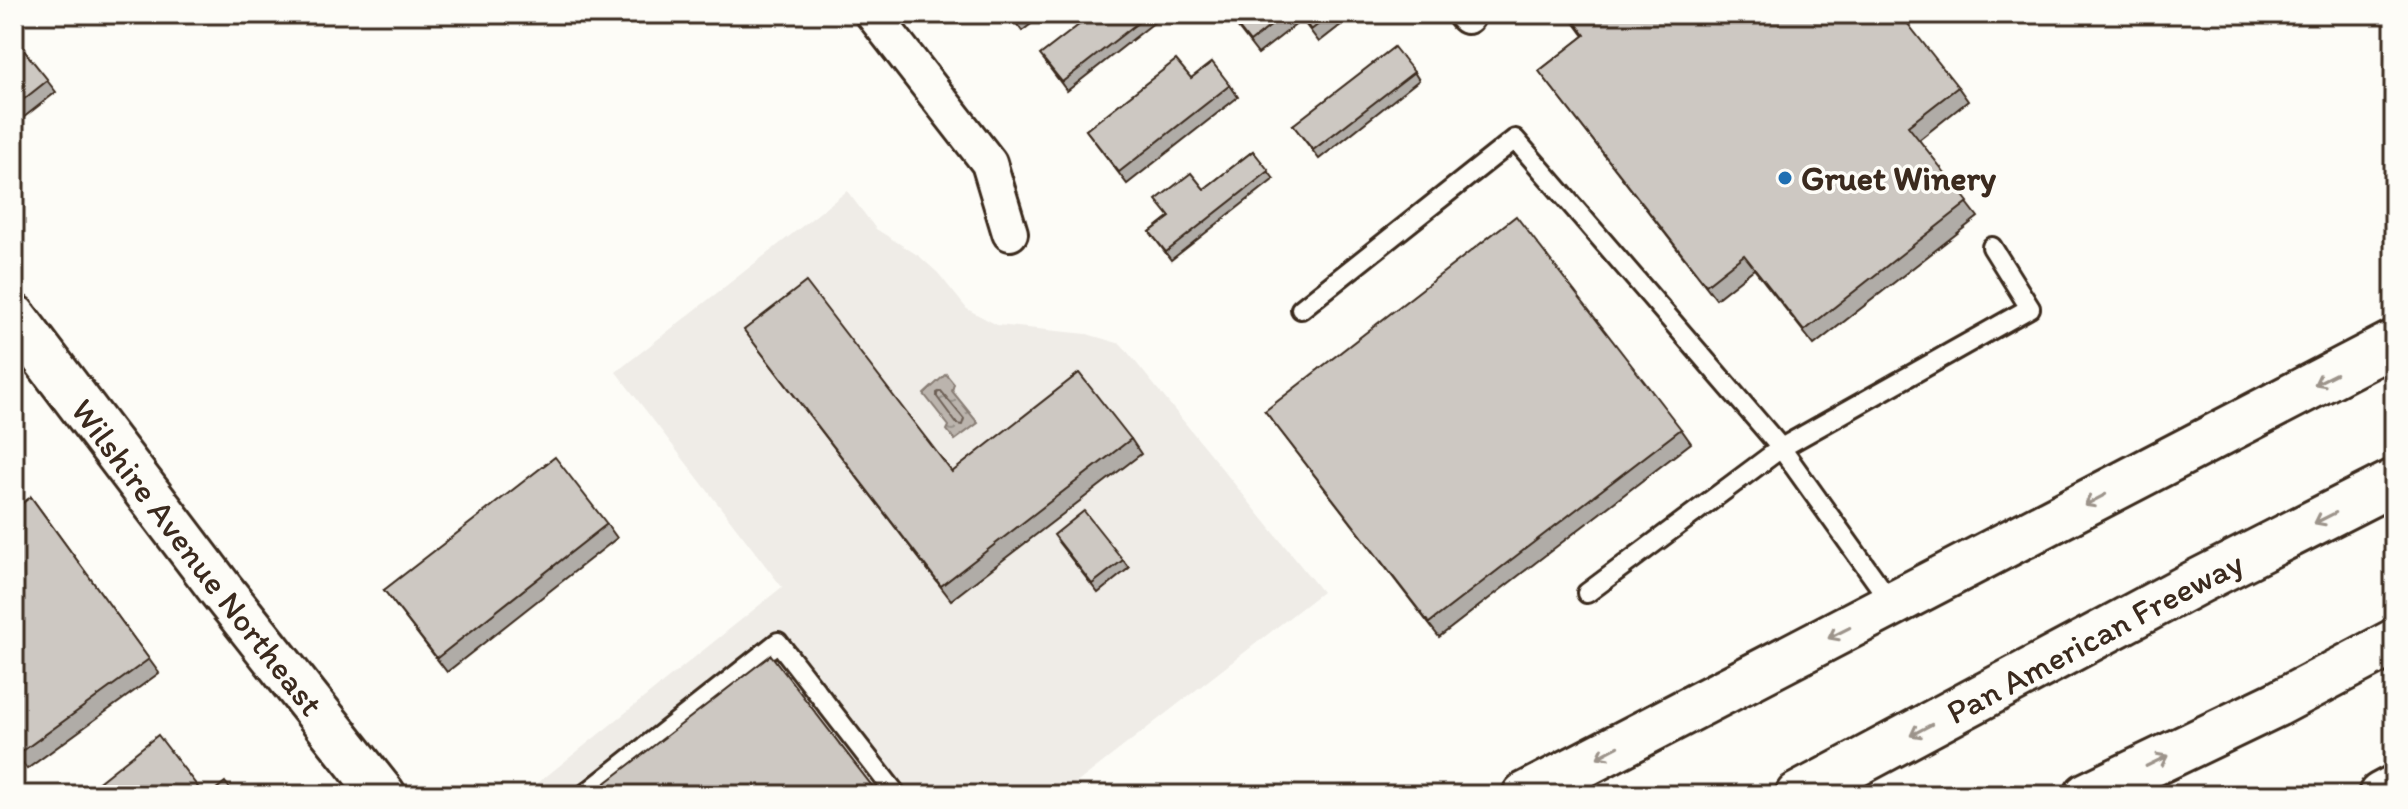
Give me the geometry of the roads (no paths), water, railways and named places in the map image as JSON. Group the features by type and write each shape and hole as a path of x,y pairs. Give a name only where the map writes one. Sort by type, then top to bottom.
{"main road":[{"name":"Wilshire Avenue Northeast","path":"14,317 221,590 383,795"},
{"path":"1525,795 2394,343"},
{"name":"Pan American Freeway","path":"1798,795 2199,581 2394,482"},
{"path":"2087,795 2277,704 2394,642"},
{"path":"2381,795 2394,788"}],"street":[{"path":"873,14 989,163 1010,233"}],"lane":[{"path":"1301,309 1515,139 1781,448 1893,605"},
{"path":"1587,593 1781,448 2030,308 1992,247"},
{"path":"584,795 778,642 897,795"}],"water":[{"path":"946,374 954,384 952,391 978,423 955,440 947,430 949,426 924,394"}],"place":[{"name":"Gruet Winery","path":"1785,178"}]}
